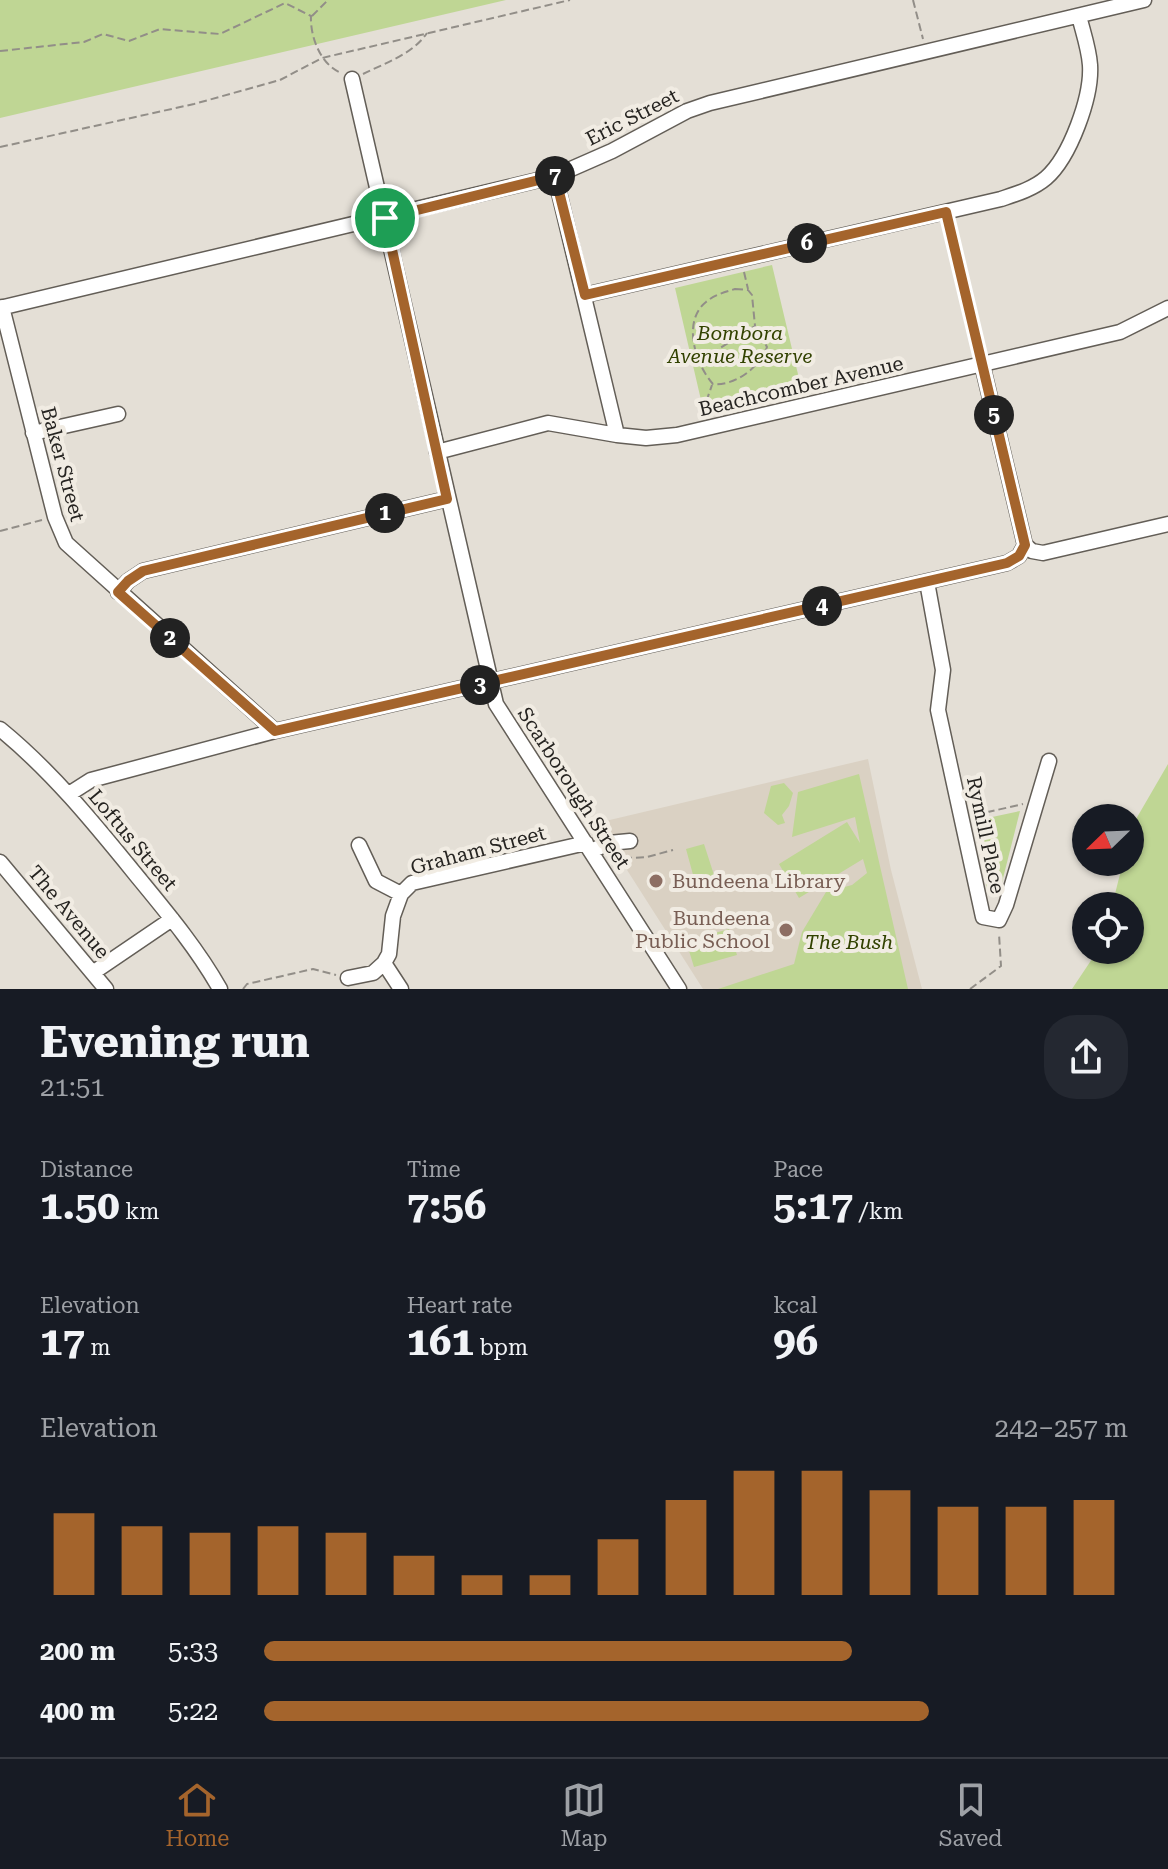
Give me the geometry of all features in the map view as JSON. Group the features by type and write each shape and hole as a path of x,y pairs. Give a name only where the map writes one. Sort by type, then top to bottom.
{"street":[{"name":"Eric Street","path":"1,307 555,176 612,151 687,111 734,96 1144,0"},
{"path":"585,295 946,212 1020,193 1043,181 1058,167 1088,93 1090,65 1079,16"},
{"name":"Scarborough Street","path":"352,79 496,704 679,989"},
{"path":"555,176 617,435"},
{"name":"Baker Street","path":"1,307 61,534 72,551 275,731"},
{"name":"Beachcomber Avenue","path":"437,452 548,423 646,438 677,435 1120,332 1168,308"},
{"path":"982,364 1025,545 1032,551 1043,553 1168,524"},
{"path":"33,433 118,414"},
{"path":"118,592 143,571 447,499"},
{"path":"69,794 91,780 275,731 1007,563 1019,556 1025,545"},
{"name":"Rymill Place","path":"927,582 943,670 938,710 983,917 999,920 1006,905 1049,761"},
{"name":"Loftus Street","path":"1,731 69,794 172,919 220,989"},
{"name":"Graham Street","path":"359,845 376,881 401,894 412,883 630,841"},
{"name":"The Avenue","path":"0,862 106,989"},
{"path":"348,978 373,973 384,963 389,954 393,916 401,894"},
{"path":"94,972 172,919"},
{"path":"384,963 401,989"}],"path":[{"path":"328,0 311,16 310,30 322,58 333,69 352,79 393,59 420,42 427,33"},
{"path":"0,147 194,104 280,80 322,58 570,0"},
{"path":"913,0 926,51"},
{"path":"0,51 84,42 103,34 129,41 160,29 220,34 285,3 311,16"},
{"path":"946,212 982,364"},
{"path":"741,258 748,290 754,300 755,326 767,347 750,369 729,384 713,384 702,372 697,357 693,331 695,315 707,300 735,289 748,290"},
{"path":"697,357 714,352 755,326"},
{"path":"711,428 705,405 713,384"},
{"path":"0,531 55,517"},
{"path":"962,819 1037,800"},
{"path":"608,861 619,857 647,857 673,850"},
{"path":"970,989 1001,966 999,932"},
{"path":"243,989 247,984 313,969 348,978"}],"shaded area":[{"name":"Bundeena Public School","path":"868,759 891,870 922,989 703,989 597,823"}],"green space":[{"path":"0,0 506,0 0,118"},
{"name":"Bombora Avenue Reserve","path":"772,265 802,391 704,413 675,288"},
{"path":"1168,764 1168,989 1072,989 1089,964 1144,964 1144,892 1116,892 1120,876 1144,876 1144,805"},
{"name":"The Bush","path":"859,774 908,989 718,989 794,964 802,932 826,892 852,885 867,873 863,859 799,898 779,864 847,822 860,843 855,817 792,837 798,792"},
{"path":"784,783 793,793 782,815 785,823 778,825 764,813 771,786"},
{"path":"1020,811 1000,890 995,895 987,890 978,820"},
{"path":"704,844 714,875 695,882 686,849"},
{"path":"729,929 737,955 694,967 686,941"}],"place":[{"name":"Bundeena Library","path":"656,881"},
{"name":"Bundeena Public School","path":"786,930"}],"route":[{"path":"555,176 585,295 946,212 1025,545 1019,556 1007,563 275,731 118,592 143,571 447,499 385,218 555,176"}]}
